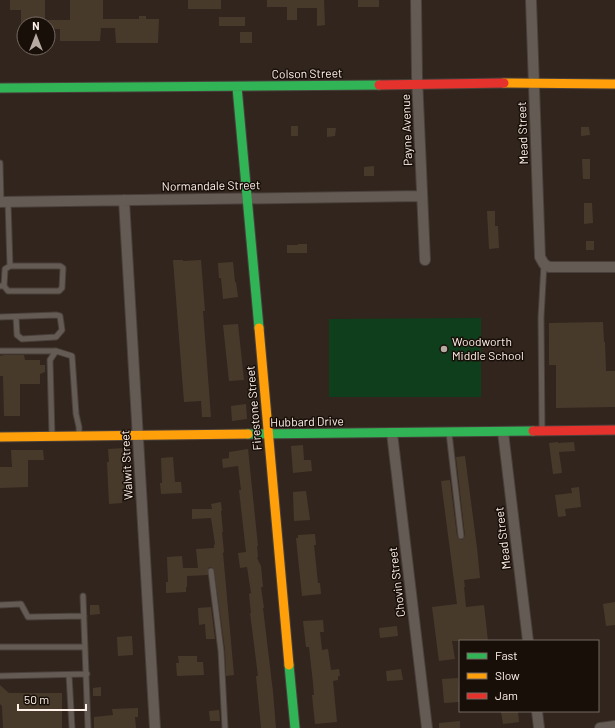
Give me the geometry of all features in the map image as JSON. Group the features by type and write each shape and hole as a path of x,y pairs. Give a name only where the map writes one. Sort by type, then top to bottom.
{"street":[{"name":"Payne Avenue","path":"416,0 425,260"},
{"name":"Mead Street","path":"531,0 540,257 544,264"},
{"name":"Colson Street","path":"0,88 237,87 535,83 615,84"},
{"name":"Firestone Street","path":"237,87 295,728"},
{"name":"Normandale Street","path":"3,202 422,196"},
{"name":"Walwit Street","path":"124,200 156,728"},
{"path":"544,264 552,268 615,267"},
{"name":"Hubbard Drive","path":"0,437 615,430"},
{"name":"Mead Street","path":"504,432 528,640"},
{"name":"Chovin Street","path":"392,433 427,728"},
{"path":"537,712 539,728"},
{"path":"600,728 615,726"}],"lane":[{"path":"0,163 10,266"},
{"path":"542,431 541,317 544,264"},
{"path":"10,266 60,266 63,268 62,288 59,291 8,291 2,286 5,269 10,266"},
{"path":"0,317 56,315 60,316 62,330 56,337 22,339 17,335 16,317"},
{"path":"0,351 56,351 72,356 79,437"},
{"path":"52,437 50,360 56,351"},
{"path":"448,432 462,536"},
{"path":"211,572 221,651 225,728"},
{"path":"83,596 88,728"},
{"path":"0,605 21,604 28,617 84,616"},
{"path":"0,647 85,646"},
{"path":"69,674 72,728"},
{"path":"0,676 87,674"}],"green space":[{"path":"481,318 481,397 329,397 329,319"}],"building":[{"path":"10,0 45,0 45,16 21,16 21,10 10,10"},
{"path":"70,0 103,0 103,19 139,19 139,16 146,16 146,19 159,19 158,43 116,43 115,28 101,28 100,41 60,41 60,29 56,29 56,20 70,20"},
{"path":"188,0 221,0 221,9 188,9"},
{"path":"267,0 324,0 325,25 317,26 317,8 297,8 297,20 287,20 287,7 267,7"},
{"path":"358,0 379,0 379,7 358,7"},
{"path":"219,17 245,17 245,26 219,26"},
{"path":"240,32 252,32 252,43 240,43"},
{"path":"291,126 298,126 298,136 291,136"},
{"path":"581,127 589,127 590,135 581,136"},
{"path":"327,128 336,128 335,136 327,137"},
{"path":"582,159 590,159 590,179 583,179"},
{"path":"374,166 374,176 364,176 364,167"},
{"path":"584,203 592,203 593,223 584,224"},
{"path":"487,211 495,211 495,226 498,226 499,248 489,249"},
{"path":"586,241 594,241 594,250 586,250"},
{"path":"307,244 307,253 287,253 287,245"},
{"path":"173,260 201,260 205,311 203,311 211,417 202,417 201,401 184,402"},
{"path":"233,262 238,297 223,299 218,263"},
{"path":"603,322 606,371 615,371 615,407 556,408 556,365 549,365 549,323"},
{"path":"238,324 244,380 229,381 223,325"},
{"path":"24,355 25,360 40,360 40,365 45,365 45,372 40,374 40,384 20,384 20,416 4,416 3,376 0,376 0,356"},
{"path":"246,404 247,419 232,421 231,406"},
{"path":"574,442 575,451 559,452 562,473 553,474 549,443"},
{"path":"303,445 304,460 311,460 312,471 293,473 291,446"},
{"path":"124,448 124,458 122,459 124,486 126,486 127,495 122,495 122,503 109,504 107,462 109,462 108,449"},
{"path":"248,449 258,546 257,558 261,566 263,587 261,587 276,728 261,728 256,676 258,676 250,613 249,594 251,593 247,567 240,568 238,553 246,552 239,490 241,490 238,466 223,468 222,459 229,458 229,452"},
{"path":"11,450 43,450 44,460 28,460 28,487 0,488 0,467 12,467"},
{"path":"465,456 480,578 464,580 466,607 484,605 488,640 452,641 455,659 439,661 432,607 457,604 441,481 450,480 457,536 462,540 465,536 456,457"},
{"path":"173,457 175,482 181,482 182,493 161,494 161,458"},
{"path":"579,487 581,507 565,509 566,516 558,517 555,495 572,493 571,488"},
{"path":"306,491 310,520 294,521 293,492"},
{"path":"221,502 223,553 234,675 226,676 225,650 214,569 211,567 208,568 208,575 187,576 186,592 166,593 166,582 168,582 167,557 182,556 183,568 198,568 196,549 214,548 215,544 211,518 192,519 192,509 212,509 211,504"},
{"path":"315,534 316,545 314,545 318,583 320,583 321,594 302,596 296,538 298,538 298,535"},
{"path":"615,602 615,625 606,626 603,604"},
{"path":"90,605 99,605 100,614 90,615"},
{"path":"211,607 215,639 206,639 205,624 199,625 198,608"},
{"path":"323,620 324,632 320,632 322,650 328,649 331,670 339,669 340,676 338,676 338,680 333,681 337,722 315,724 312,695 314,695 309,647 306,647 303,621"},
{"path":"397,626 398,636 380,638 379,628"},
{"path":"132,636 133,655 118,656 117,637"},
{"path":"178,656 197,656 197,662 203,662 204,675 177,676 176,663 179,663"},
{"path":"401,669 403,680 387,681 386,671"},
{"path":"458,678 459,702 444,703 442,679"},
{"path":"0,685 9,693 62,693 62,728 3,728 2,706 0,704"},
{"path":"101,687 101,696 93,696 93,688"},
{"path":"138,708 138,717 135,717 136,728 94,728 94,717 113,715 112,709"},
{"path":"219,710 220,721 210,721 209,711"},
{"path":"501,712 518,712 519,722 503,724"},
{"path":"460,721 460,728 439,728 439,723"}],"traffic: fast":[{"path":"0,88 379,85"},
{"path":"237,87 259,328"},
{"path":"248,434 533,431"},
{"path":"289,665 295,728"}],"traffic: slow":[{"path":"504,83 615,84"},
{"path":"259,328 289,665"},
{"path":"0,437 248,434"}],"traffic: jam":[{"path":"379,85 504,83"},
{"path":"533,431 615,430"}],"place":[{"name":"Woodworth Middle School","path":"444,349"}]}
